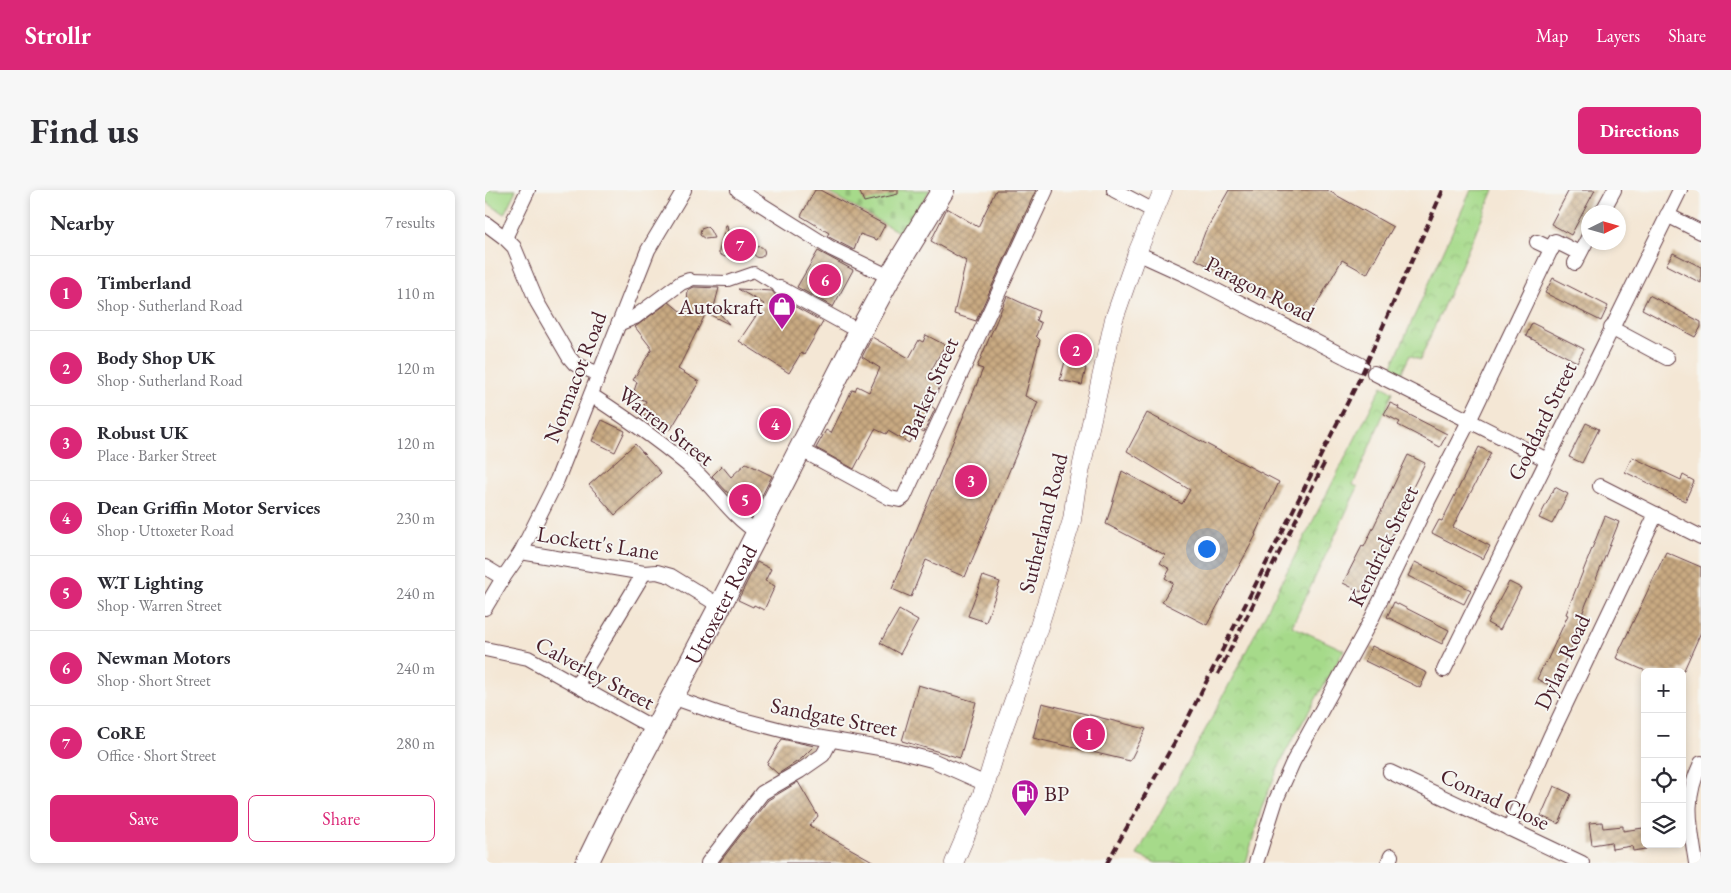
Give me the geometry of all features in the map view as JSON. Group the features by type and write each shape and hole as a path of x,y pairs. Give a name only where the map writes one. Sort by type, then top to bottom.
{"main road":[{"name":"Uttoxeter Road","path":"587,863 860,332 890,277 943,190"}],"street":[{"path":"485,224 505,238 528,190"},
{"name":"Normacot Road","path":"485,608 521,552 557,480 647,250 683,190"},
{"path":"739,190 832,248 890,277"},
{"name":"Barker Street","path":"800,449 890,498 900,500 904,497 1046,190"},
{"path":"1114,190 1154,211"},
{"name":"Sutherland Road","path":"954,863 986,784 999,741 1031,652 1072,520 1076,491 1114,319 1137,253 1163,190"},
{"path":"1606,205 1614,190"},
{"name":"Goddard Street","path":"1444,670 1680,190"},
{"path":"1667,215 1701,232"},
{"name":"Warren Street","path":"505,238 514,247 537,302 569,358 575,364 599,374"},
{"path":"1537,242 1552,249 1555,241 1577,258 1581,250"},
{"name":"Kendrick Street","path":"1257,863 1276,800 1293,762 1371,620 1552,249"},
{"name":"Paragon Road","path":"1137,253 1192,278 1361,365"},
{"path":"618,324 635,317 681,283 689,280 728,281 754,272 860,332"},
{"path":"1611,328 1667,358"},
{"path":"1374,373 1547,460"},
{"name":"Warren Street","path":"591,395 627,418 699,475 743,523 757,532"},
{"path":"1600,486 1701,536"},
{"name":"Dylan Road","path":"1509,829 1550,737 1656,514"},
{"name":"Lockett's Lane","path":"521,552 644,573 657,572 671,576 720,606"},
{"path":"485,567 503,578"},
{"path":"577,684 644,573"},
{"name":"Calverley Street","path":"485,649 528,658 655,729"},
{"name":"Sandgate Street","path":"672,697 720,714 793,733 897,751 932,760 986,784"},
{"path":"708,863 762,793 823,755 831,740"},
{"path":"1695,863 1689,814 1689,795 1694,777 1701,763"},
{"name":"Conrad Close","path":"1390,772 1582,863"}],"green space":[{"path":"485,190 516,190 504,214 485,201"},
{"path":"824,190 930,190 902,234"},
{"path":"1471,190 1494,190 1420,360 1410,355 1401,374 1390,370"},
{"path":"1382,386 1393,392 1353,485 1358,487 1292,626 1344,650 1285,753 1262,806 1246,863 1156,863 1137,855 1216,710"}],"building":[{"path":"815,190 820,190 885,225 877,240 860,234 854,250 827,236 829,233 801,216"},
{"path":"859,190 898,190 898,194 864,202"},
{"path":"996,190 1036,190 976,321 954,314 966,261 931,241 947,208 978,227"},
{"path":"1229,190 1327,190 1393,227 1367,274 1342,260 1309,317 1195,259 1205,232"},
{"path":"1569,190 1595,190 1587,205 1581,205 1581,216 1571,235 1551,224"},
{"path":"726,225 728,232 734,232 737,235 737,239 729,245 729,254 725,257 719,254 719,251"},
{"path":"707,227 714,238 705,239 700,235 701,229"},
{"path":"757,247 761,247 764,252 763,256 757,257 754,254 754,250"},
{"path":"818,251 853,270 833,307 797,287"},
{"path":"1673,253 1701,267 1701,283 1666,265"},
{"path":"1553,278 1608,306 1601,321 1545,293"},
{"path":"694,287 719,288 714,307 729,324 706,313 678,369 699,382 671,429 663,430 640,413 646,401 633,394 637,382 633,380 652,349 635,327 669,302 686,316 688,290"},
{"name":"Autokraft","path":"738,289 772,291 776,296 823,322 804,355 801,353 789,373 739,341 764,304"},
{"path":"1649,295 1701,322 1701,327 1695,337 1642,309"},
{"path":"1007,296 1039,311 1036,320 1041,323 1036,336 1040,340 1025,396 1038,402 965,577 926,560 911,597 892,589 983,369 977,367"},
{"path":"1532,323 1584,349 1577,362 1526,336"},
{"path":"926,335 945,345 927,378 941,384 931,406 935,409 924,432 916,428 909,443 888,431 886,434 875,429 854,469 816,448 826,430 831,433 852,390 855,391 857,386 869,392 880,368 862,357 872,337 909,358 919,340 923,342"},
{"path":"1071,339 1085,343 1079,366 1086,368 1082,385 1060,380"},
{"path":"1390,403 1447,434 1440,447 1398,425 1400,422 1384,414"},
{"path":"1147,413 1279,482 1256,535 1207,625 1162,602 1173,583 1165,578 1170,569 1160,563 1165,555 1106,524 1122,471 1182,504 1190,490 1127,451"},
{"path":"602,420 625,431 615,452 592,441"},
{"path":"1586,423 1599,429 1582,463 1569,457"},
{"path":"635,444 661,473 615,515 589,485"},
{"path":"1479,447 1491,453 1453,527 1490,546 1483,559 1432,533 1439,520 1442,521"},
{"path":"1408,455 1425,463 1384,552 1381,551 1361,592 1343,583 1362,546 1364,547"},
{"path":"1632,457 1681,480 1683,475 1694,481 1685,501 1625,472"},
{"path":"746,463 772,476 751,517 712,476 722,466 731,477"},
{"path":"1555,487 1568,494 1552,524 1539,518"},
{"path":"1605,516 1619,522 1576,629 1579,631 1551,686 1537,679 1568,615 1566,614"},
{"path":"1666,552 1701,567 1701,632 1685,668 1641,669 1616,658"},
{"path":"757,562 771,569 765,581 775,586 764,610 738,600"},
{"path":"1415,562 1471,590 1464,604 1408,576"},
{"path":"983,576 1000,582 986,622 968,616"},
{"path":"1509,582 1521,588 1500,630 1487,623"},
{"path":"1394,602 1449,630 1442,644 1387,617"},
{"path":"899,610 918,621 900,654 880,643"},
{"path":"1372,646 1427,673 1420,688 1365,661"},
{"path":"918,685 976,702 960,758 902,741"},
{"path":"1042,703 1146,729 1130,761 1033,738"},
{"path":"782,739 814,746 801,759 778,774 767,764"},
{"path":"798,782 818,816 810,826 876,863 719,863 768,800"},
{"path":"1554,786 1571,794 1559,824 1541,816"},
{"path":"1602,822 1603,828 1623,826 1623,831 1641,828 1641,848 1646,849 1633,851 1632,846 1612,849 1611,842 1592,845 1589,823"}],"railway":[{"path":"1107,863 1186,722 1361,376 1443,190"},
{"path":"1218,674 1325,462"}],"place":[{"name":"CoRE","path":"740,245"},
{"name":"Newman Motors","path":"825,280"},
{"name":"Autokraft","path":"782,330"},
{"name":"Body Shop UK","path":"1076,350"},
{"name":"Dean Griffin Motor Services","path":"775,424"},
{"name":"Robust UK","path":"971,481"},
{"name":"W.T Lighting","path":"745,500"},
{"name":"Timberland","path":"1089,734"},
{"name":"BP","path":"1025,817"}]}
